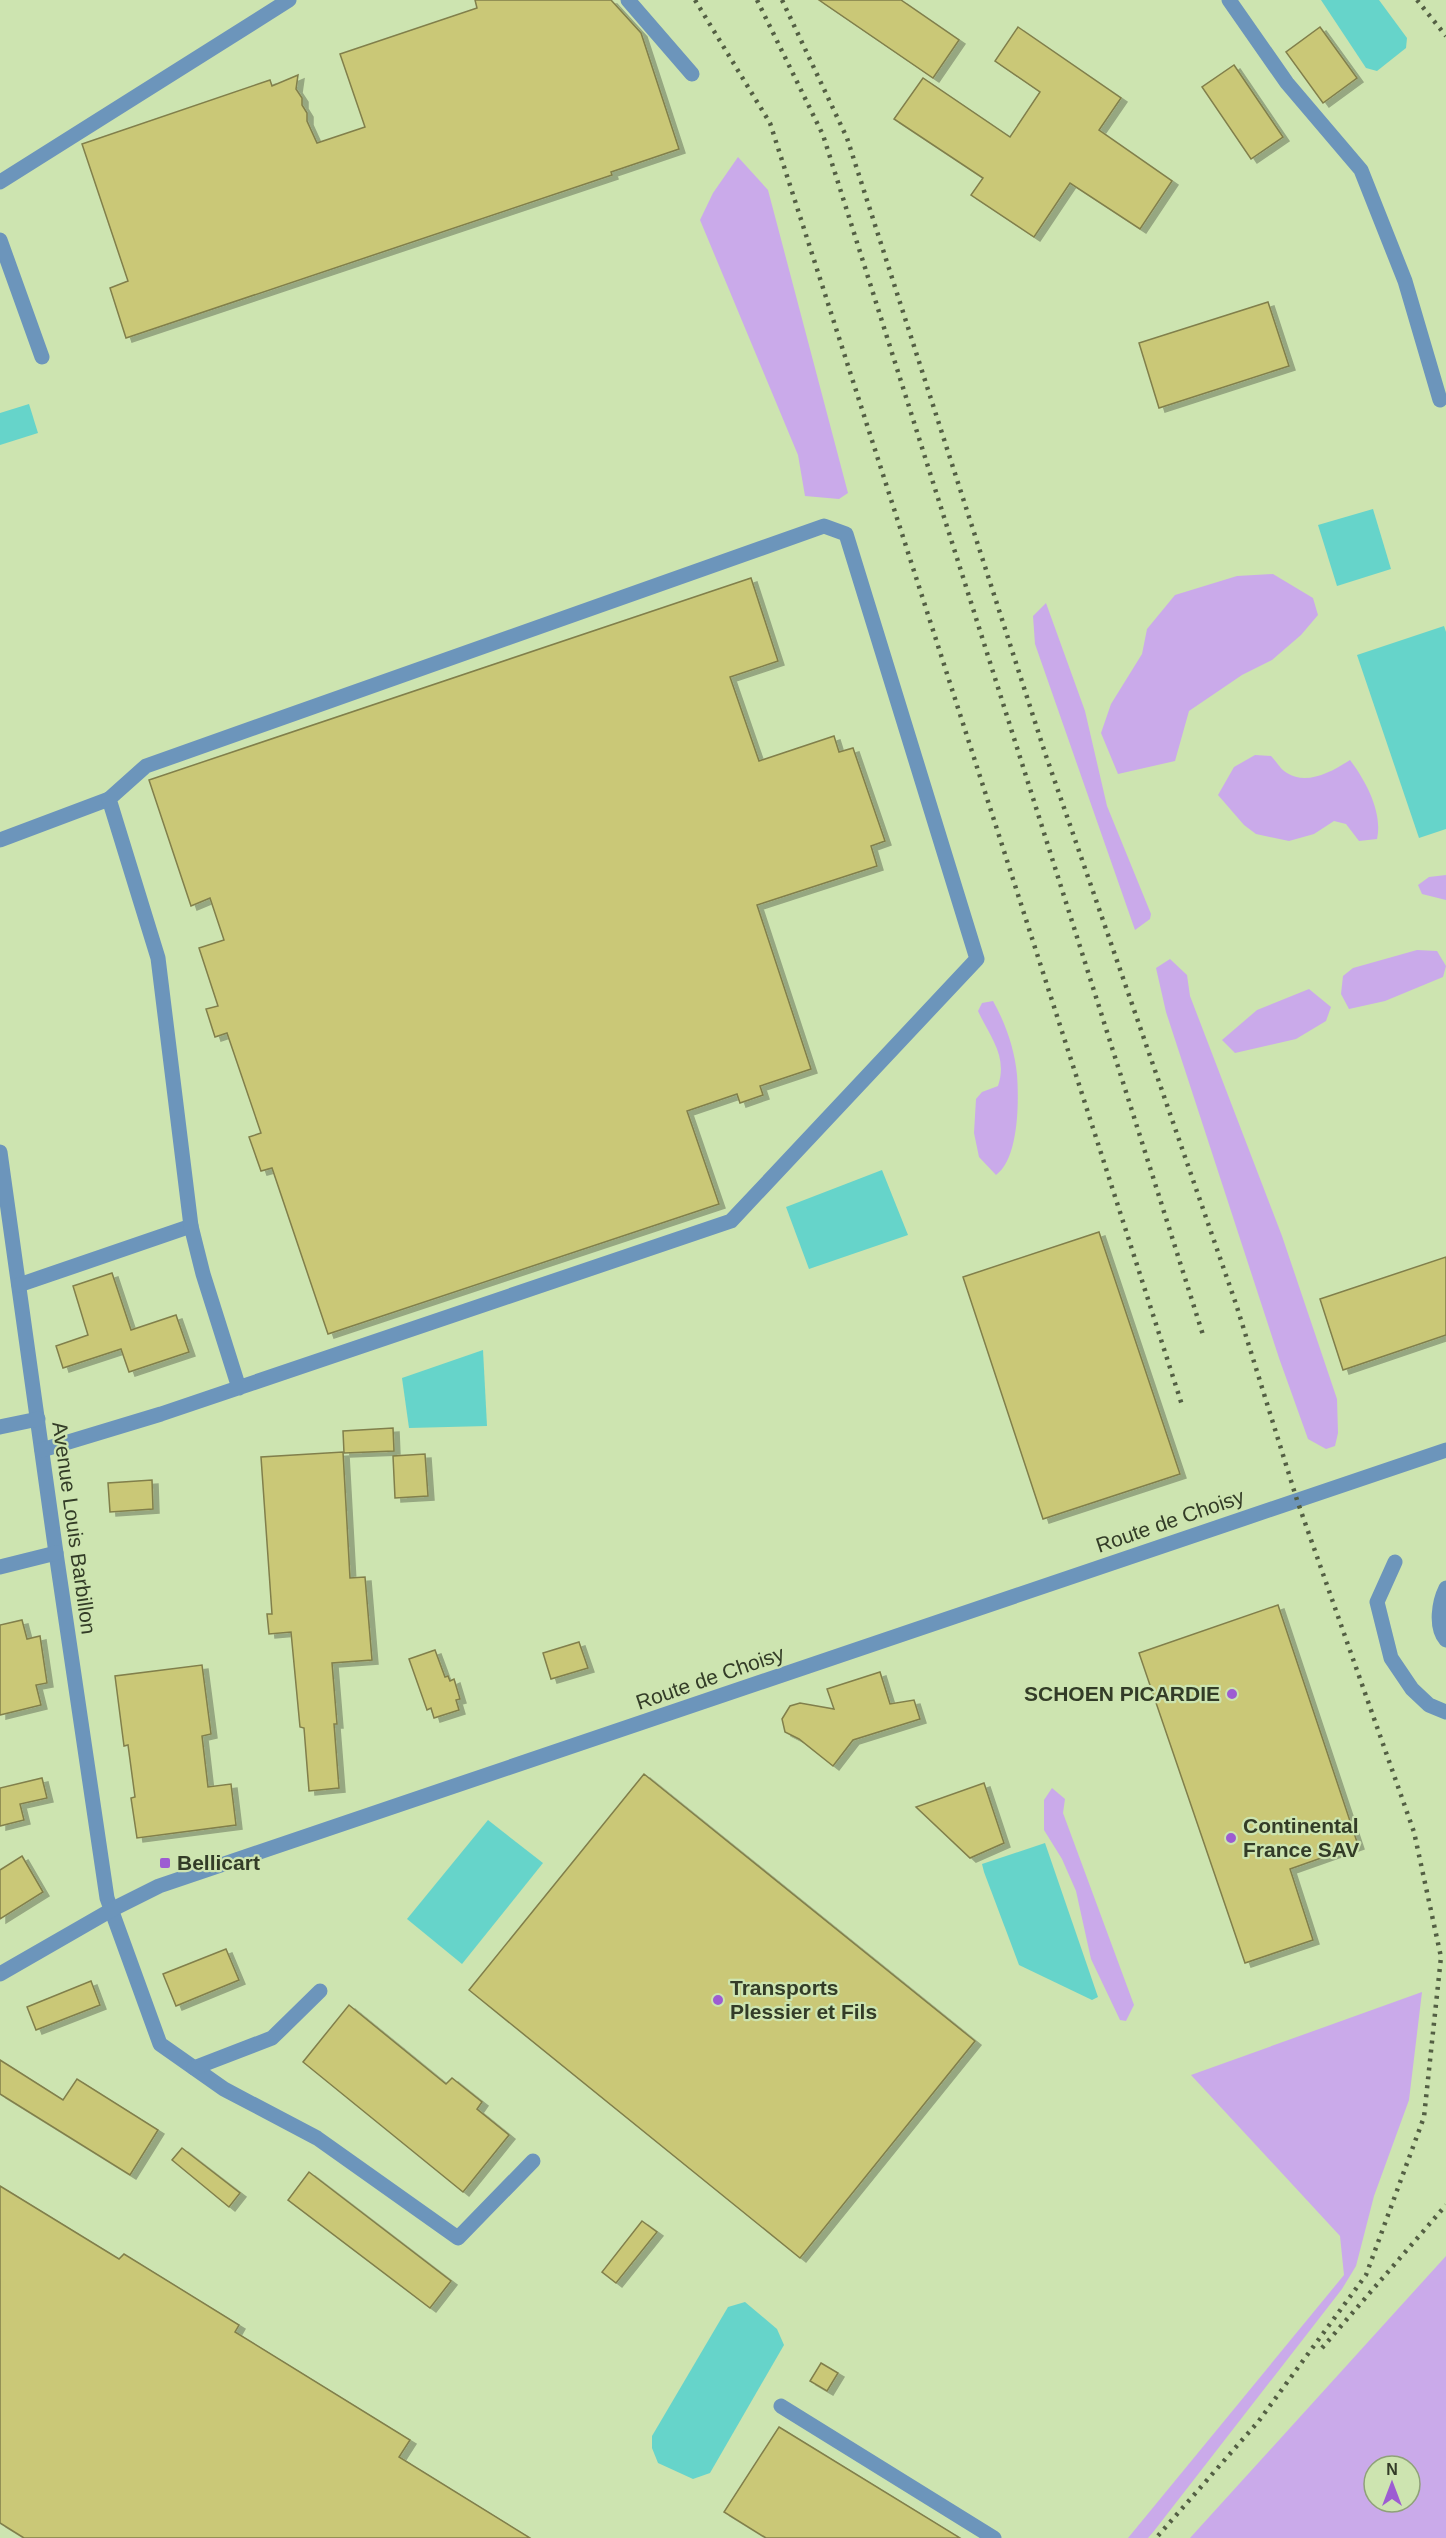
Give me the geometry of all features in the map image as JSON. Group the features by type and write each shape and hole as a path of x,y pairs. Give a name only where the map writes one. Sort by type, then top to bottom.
{"street":[{"path":"0,182 289,0"},
{"path":"628,0 692,74"},
{"path":"1229,0 1287,83 1361,170 1405,281 1440,400"},
{"path":"0,240 42,357"},
{"path":"0,840 109,798 146,766 824,526 846,534 977,959 730,1221 161,1414 42,1450"},
{"path":"109,798 158,957 191,1226 203,1274 239,1388"},
{"name":"Avenue Louis Barbillon","path":"0,1152 107,1898 113,1909 160,2044 224,2089 317,2138 458,2238 533,2161"},
{"path":"19,1285 191,1226"},
{"path":"0,1427 38,1419"},
{"name":"Route de Choisy","path":"0,1974 113,1909 159,1886 1446,1450"},
{"path":"0,1567 56,1553"},
{"path":"1395,1562 1377,1602 1391,1658 1412,1689 1429,1705 1446,1712"},
{"path":"1446,1588 1441,1598 1439,1614 1443,1637 1446,1640"},
{"path":"195,2068 272,2038 320,1991"},
{"path":"781,2406 994,2538"}],"shaded area":[{"path":"738,157 768,190 848,493 839,499 805,496 798,455 700,220 713,193"},
{"path":"1273,574 1313,598 1318,615 1301,635 1272,660 1242,675 1189,711 1175,761 1118,774 1101,733 1111,704 1142,654 1147,629 1175,595 1237,576"},
{"path":"1046,603 1085,711 1107,806 1151,914 1150,919 1135,930 1035,644 1033,616"},
{"path":"1255,755 1271,756 1285,772 1303,778 1320,776 1350,760 1372,798 1378,819 1377,839 1359,841 1346,824 1334,821 1314,834 1289,841 1256,834 1244,825 1218,795 1234,767"},
{"path":"1446,875 1446,900 1422,894 1418,885 1429,877"},
{"path":"1417,950 1437,951 1446,966 1443,977 1385,1001 1349,1009 1341,994 1343,976 1353,968"},
{"path":"1170,959 1187,975 1190,996 1282,1236 1337,1399 1338,1433 1335,1446 1326,1449 1308,1439 1279,1358 1166,1012 1156,968"},
{"path":"1309,989 1331,1007 1326,1021 1296,1039 1235,1053 1222,1040 1257,1010"},
{"path":"993,1001 1012,1046 1018,1086 1013,1143 1004,1167 996,1175 979,1157 974,1133 976,1099 982,1092 998,1086 1001,1075 996,1047 978,1011 982,1003"},
{"path":"1052,1788 1065,1799 1063,1813 1134,2005 1126,2021 1120,2020 1091,1959 1076,1891 1062,1859 1044,1830 1044,1800"},
{"path":"1422,1992 1409,2100 1374,2196 1356,2266 1342,2289 1154,2531 1148,2538 1128,2538 1344,2275 1340,2236 1191,2075"},
{"path":"1446,2256 1446,2538 1190,2538"}],"water":[{"path":"1321,0 1379,0 1407,38 1406,48 1377,71 1366,68"},
{"path":"29,404 38,433 0,445 0,413"},
{"path":"1373,509 1391,569 1337,586 1318,525"},
{"path":"1444,626 1446,632 1446,829 1419,838 1357,655"},
{"path":"882,1170 908,1235 809,1269 786,1207"},
{"path":"483,1350 487,1426 409,1428 402,1378"},
{"path":"488,1820 543,1863 462,1964 407,1919"},
{"path":"1045,1843 1098,1997 1092,2000 1019,1965 984,1872 982,1864"},
{"path":"745,2302 777,2329 784,2345 710,2473 693,2479 658,2463 652,2448 652,2436 728,2307"}],"building":[{"path":"475,0 611,0 641,33 679,149 611,172 612,175 126,338 110,288 128,281 82,144 270,80 272,86 298,75 296,89 302,98 307,121 317,143 365,127 340,54 477,8"},
{"path":"819,0 901,0 959,40 933,78"},
{"path":"1018,27 1121,98 1099,130 1172,181 1140,229 1070,183 1034,237 971,195 983,178 894,119 923,78 1010,137 1040,92 995,61"},
{"path":"1320,27 1357,78 1323,103 1286,52"},
{"path":"1234,65 1283,137 1251,159 1202,87"},
{"path":"1268,302 1289,366 1159,408 1139,343"},
{"path":"751,578 778,661 730,677 759,761 834,736 839,752 853,748 885,841 871,846 877,866 757,905 811,1069 760,1086 763,1095 740,1103 737,1094 687,1111 719,1204 328,1334 272,1168 261,1171 249,1137 261,1133 227,1033 215,1037 206,1009 218,1006 199,948 224,940 210,898 191,906 149,780"},
{"path":"1099,1232 1180,1474 1043,1519 963,1277"},
{"path":"1446,1257 1446,1335 1343,1370 1320,1299"},
{"path":"112,1273 131,1330 176,1315 189,1352 129,1372 121,1349 63,1368 56,1346 88,1335 73,1286"},
{"path":"393,1428 394,1451 344,1453 343,1431"},
{"path":"343,1452 350,1578 365,1577 372,1660 332,1663 339,1788 309,1791 304,1728 300,1727 291,1632 269,1634 267,1614 272,1614 261,1457"},
{"path":"425,1454 428,1496 395,1498 393,1456"},
{"path":"152,1480 153,1509 110,1512 108,1483"},
{"path":"1278,1605 1358,1845 1290,1869 1313,1940 1245,1963 1139,1653"},
{"path":"22,1620 27,1639 40,1636 47,1683 36,1685 41,1705 0,1715 0,1625"},
{"path":"579,1642 588,1668 551,1679 543,1653"},
{"path":"435,1650 445,1677 448,1676 450,1681 454,1679 460,1699 456,1700 459,1710 434,1718 431,1708 427,1710 409,1659"},
{"path":"202,1665 211,1734 202,1736 208,1787 231,1784 236,1825 137,1838 131,1798 135,1797 128,1745 124,1746 115,1676"},
{"path":"880,1672 890,1704 914,1700 920,1719 853,1740 833,1766 799,1739 785,1732 782,1719 790,1706 800,1703 834,1709 827,1689"},
{"path":"644,1774 975,2041 800,2258 469,1990"},
{"path":"42,1778 47,1798 20,1804 24,1820 0,1826 0,1788"},
{"path":"984,1783 1004,1843 970,1858 916,1807"},
{"path":"22,1856 43,1892 0,1919 0,1870"},
{"path":"226,1949 239,1980 176,2006 163,1974"},
{"path":"91,1981 100,2005 36,2030 27,2007"},
{"path":"349,2005 446,2084 452,2078 482,2102 477,2109 509,2135 463,2192 303,2062"},
{"path":"0,2060 63,2100 77,2079 158,2130 130,2175 0,2094"},
{"path":"182,2148 240,2193 229,2207 172,2160"},
{"path":"309,2172 451,2281 430,2308 288,2200"},
{"path":"0,2186 119,2259 124,2254 239,2325 235,2332 410,2440 399,2457 530,2538 24,2538 0,2523"},
{"path":"642,2221 657,2232 616,2283 602,2272"},
{"path":"821,2363 838,2373 827,2391 810,2381"},
{"path":"779,2427 960,2538 766,2538 724,2512"}],"railway":[{"path":"695,0 770,123 1182,1405"},
{"path":"757,0 823,135 1203,1335"},
{"path":"782,0 847,138 1045,753 1236,1304 1297,1500 1414,1832 1441,1957 1424,2117 1366,2275 1258,2422 1156,2538"},
{"path":"1417,0 1446,36"},
{"path":"1322,2348 1446,2205"}],"place":[{"name":"SCHOEN PICARDIE","path":"1232,1694"},
{"name":"Continental France SAV","path":"1231,1838"},
{"name":"Bellicart","path":"165,1863"},
{"name":"Transports Plessier et Fils","path":"718,2000"}]}
